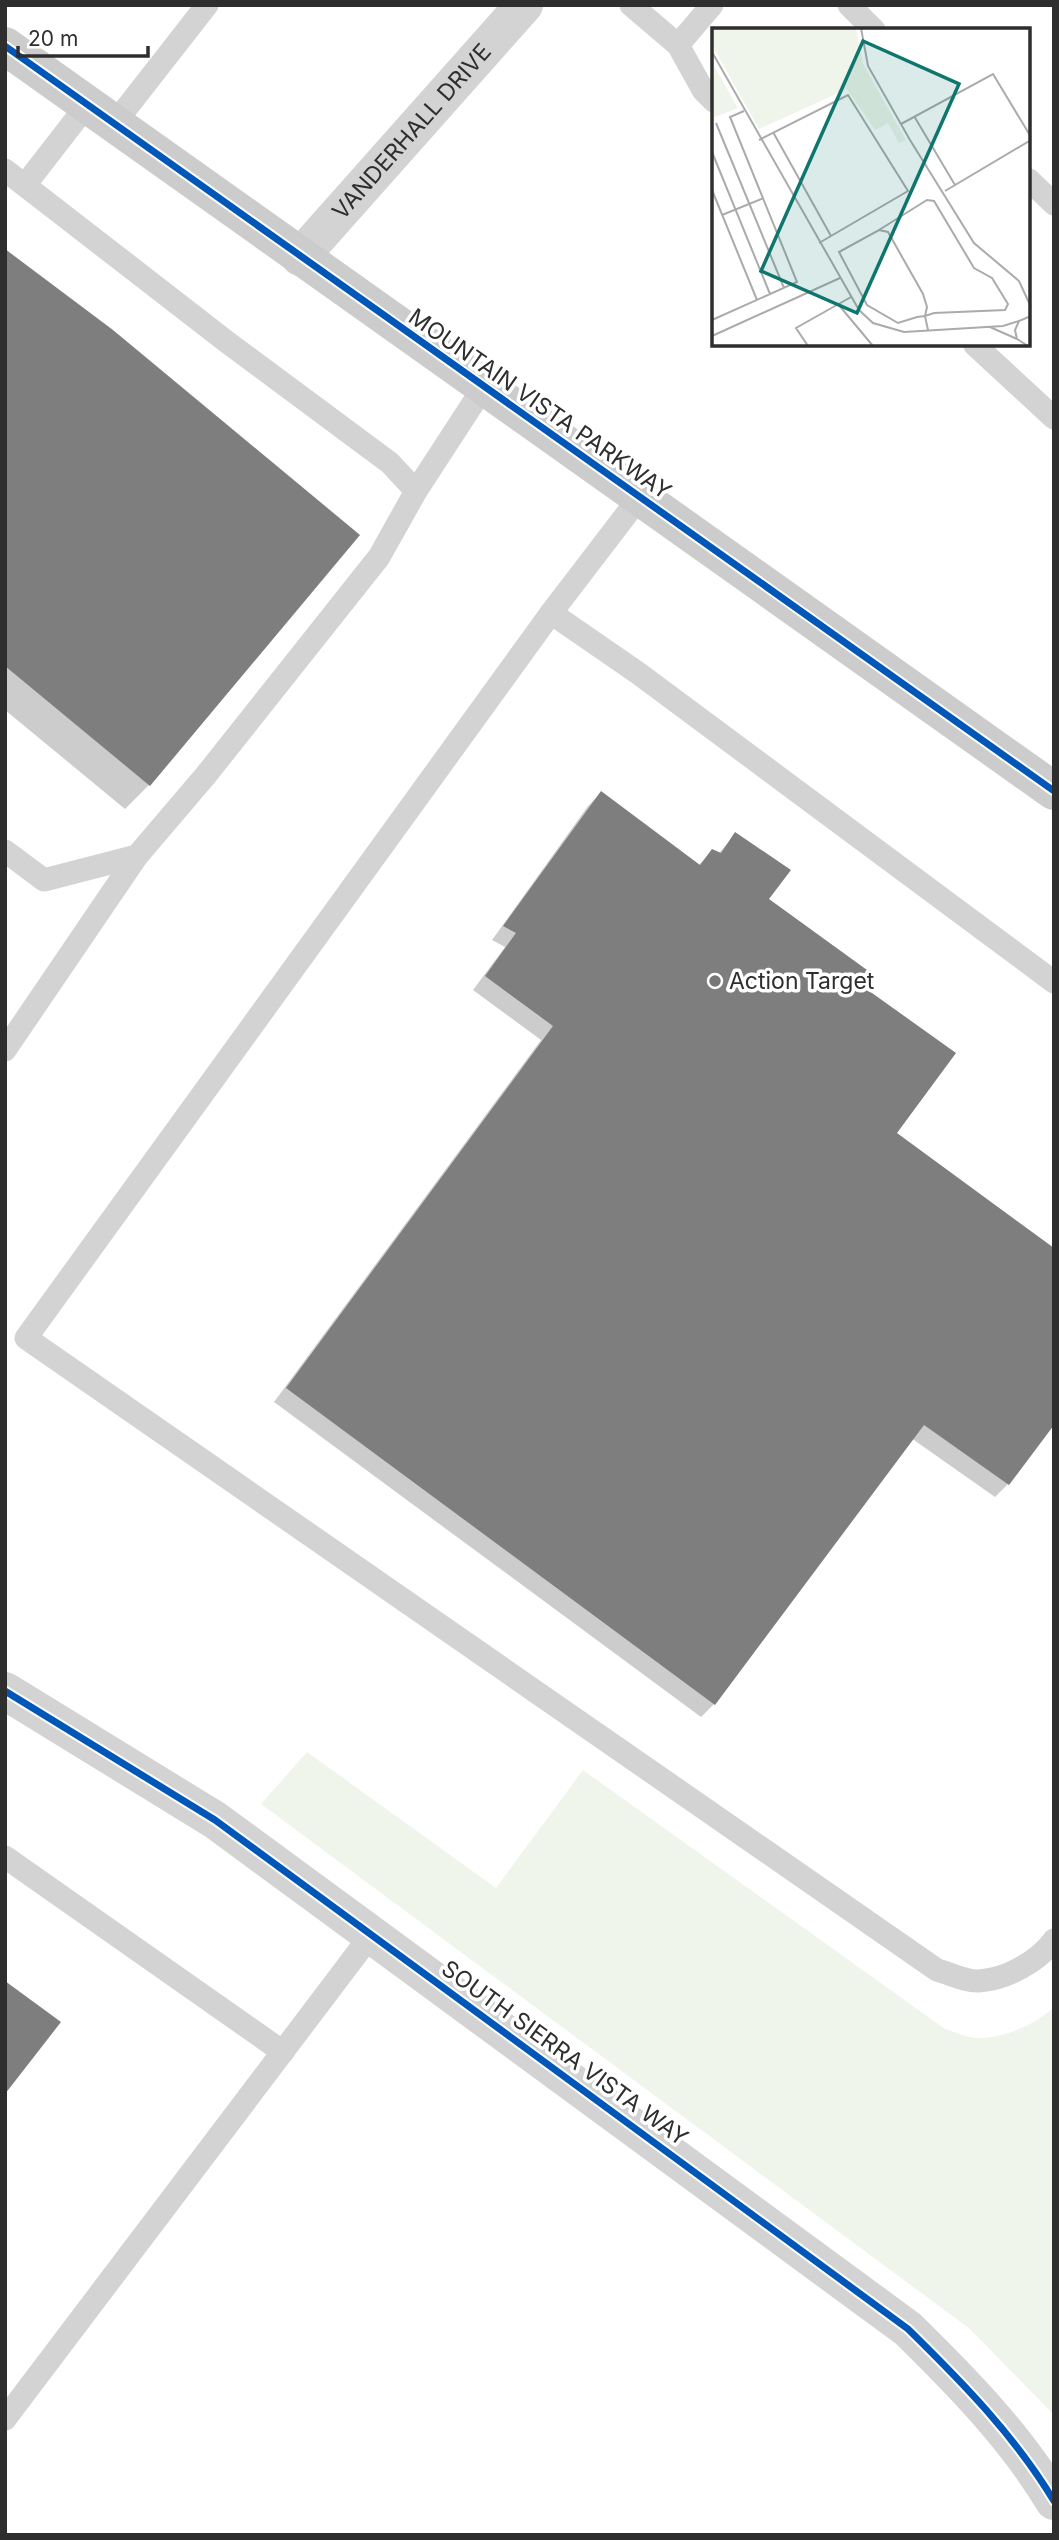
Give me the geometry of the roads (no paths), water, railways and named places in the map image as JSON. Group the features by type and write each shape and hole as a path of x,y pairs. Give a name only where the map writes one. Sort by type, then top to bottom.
{"street":[{"name":"VANDERHALL DRIVE","path":"300,257 524,5"},
{"name":"MOUNTAIN VISTA PARKWAY","path":"5,47 1054,791"},
{"name":"SOUTH SIERRA VISTA WAY","path":"5,1691 215,1821 908,2329 965,2385 1034,2468 1054,2501"}],"lane":[{"path":"24,185 100,114 207,5"},
{"path":"631,5 678,45 703,90 712,99"},
{"path":"678,45 712,5"},
{"path":"849,5 872,28"},
{"path":"5,170 227,342 390,463 416,491"},
{"path":"1031,182 1054,204"},
{"path":"976,346 1054,418"},
{"path":"5,1050 137,856 206,775 379,557 416,491 483,388"},
{"path":"639,498 551,613 26,1338 937,1970 977,1982 1011,1974 1046,1950 1054,1940"},
{"path":"551,613 638,673 1054,982"},
{"path":"5,851 44,880 137,856"},
{"path":"5,1857 283,2052"},
{"path":"5,2419 371,1934"}],"place":[{"name":"Action Target","path":"715,981"}]}
